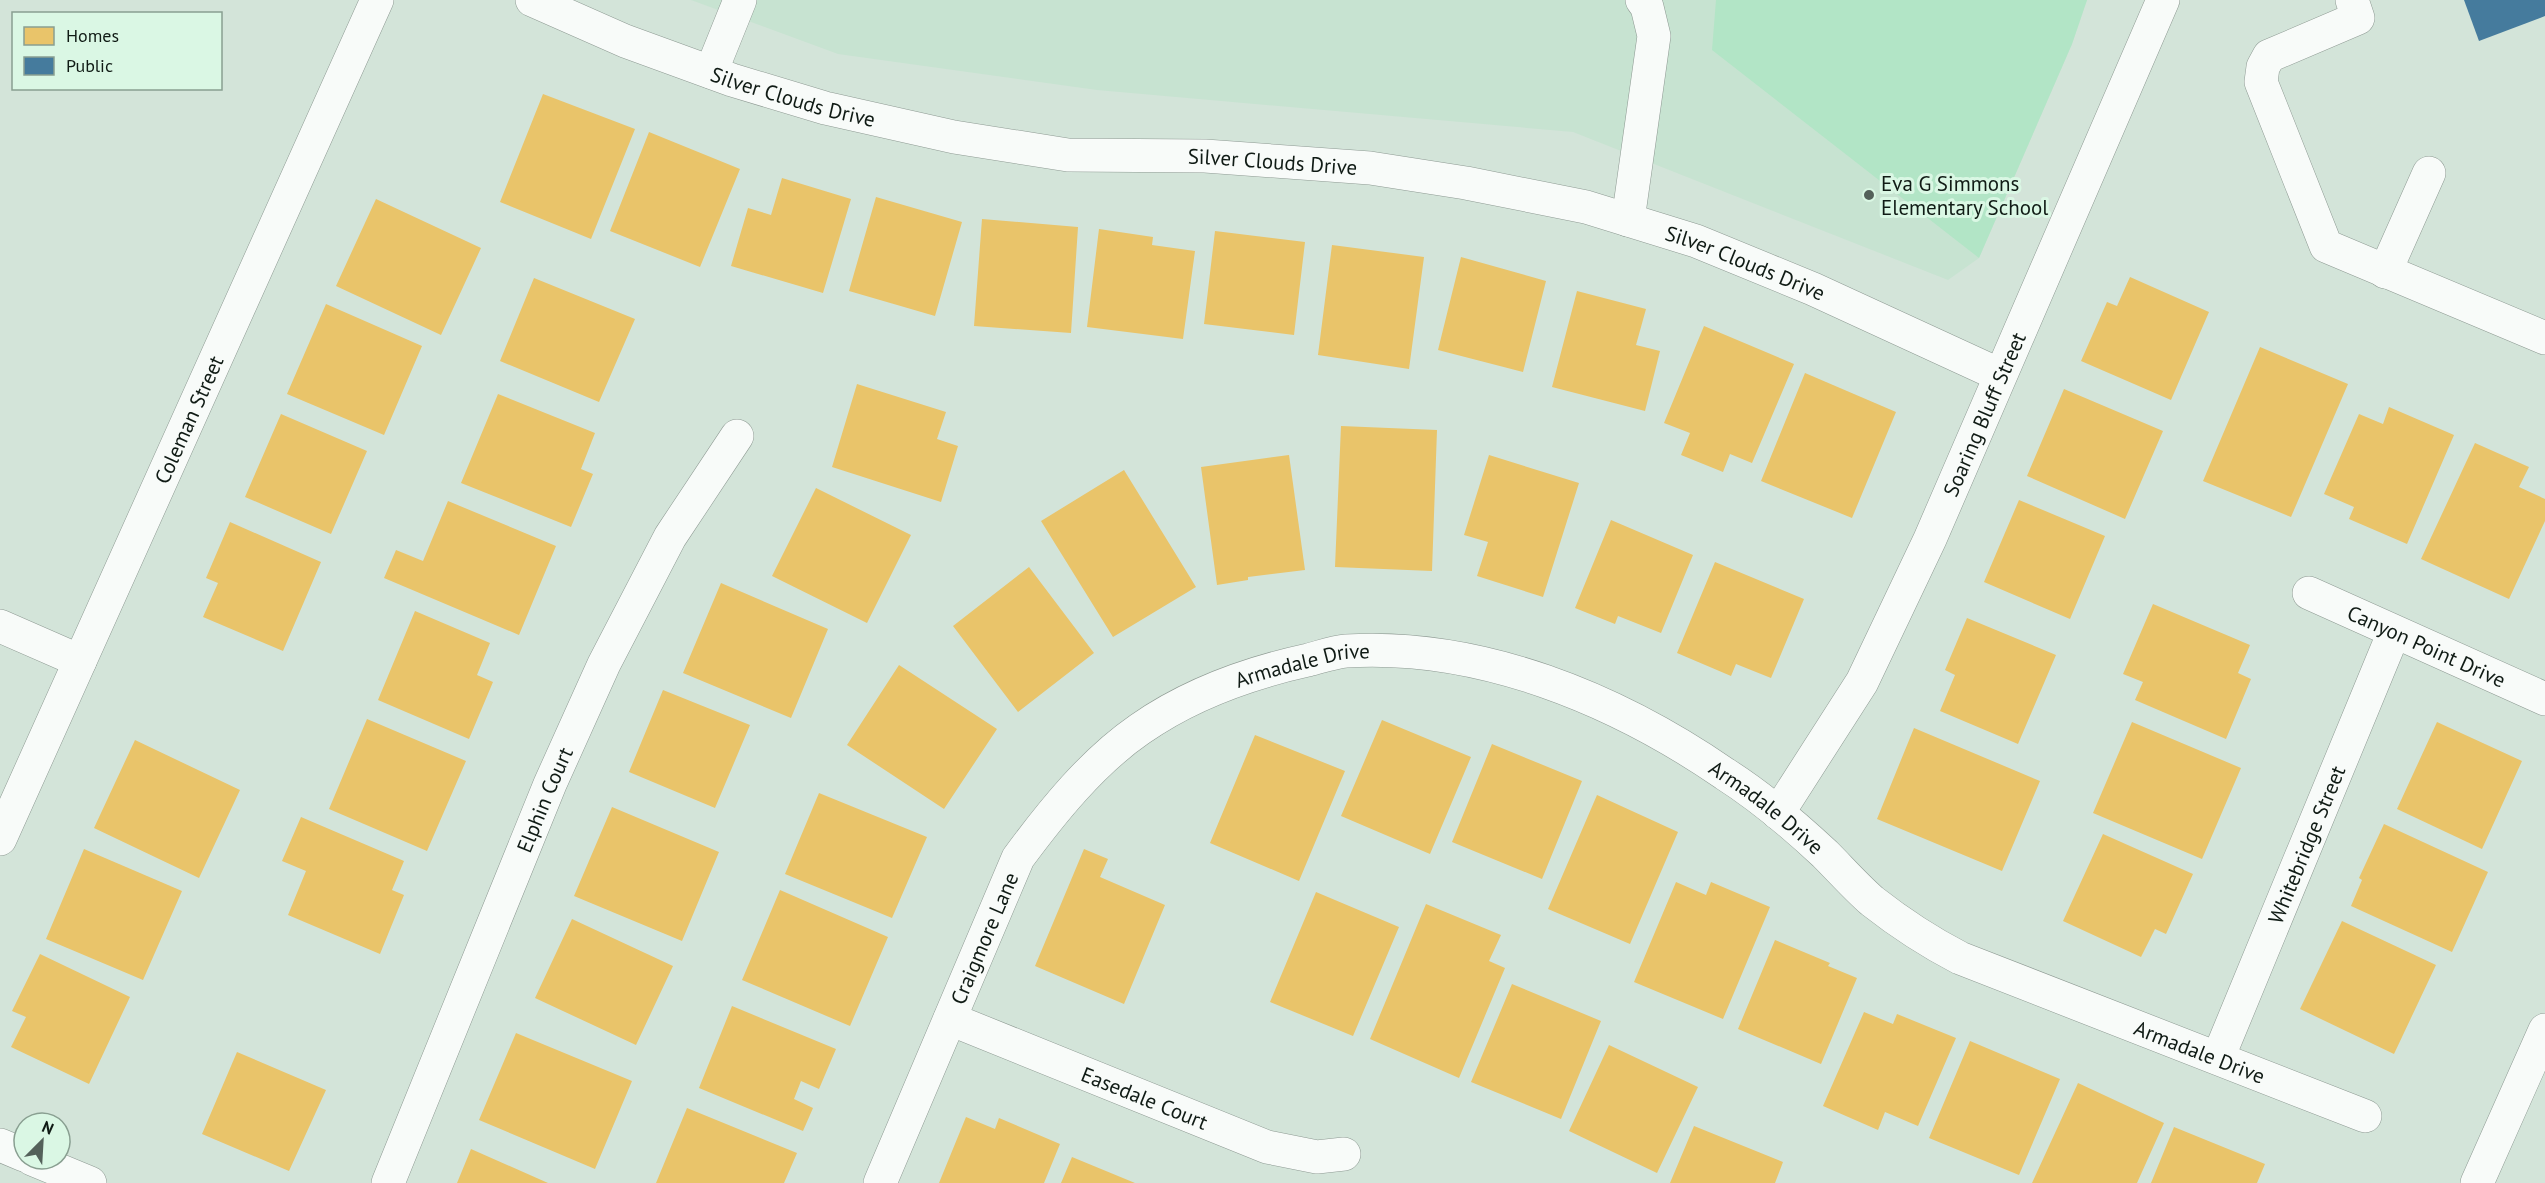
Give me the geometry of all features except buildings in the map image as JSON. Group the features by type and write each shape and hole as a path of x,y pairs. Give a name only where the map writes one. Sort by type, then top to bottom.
{"street":[{"name":"Coleman Street","path":"0,838 377,0"},
{"name":"Silver Clouds Drive","path":"532,0 625,41 711,72 825,108 954,137 1068,155 1205,156 1370,168 1466,183 1586,207 1696,241 1813,289 2000,375"},
{"path":"711,72 740,0"},
{"path":"1628,220 1654,36 1647,7 1642,0"},
{"name":"Soaring Bluff Street","path":"1778,813 1862,682 1930,539 2163,0"},
{"path":"2352,0 2358,18 2269,56 2263,67 2261,82 2326,246 2545,338"},
{"path":"2385,272 2428,173"},
{"name":"Elphin Court","path":"388,1183 550,784 604,664 670,537 737,436"},
{"name":"Canyon Point Drive","path":"2309,593 2545,699"},
{"path":"0,626 80,661"},
{"name":"Whitebridge Street","path":"2218,1058 2394,632"},
{"name":"Armadale Drive","path":"1139,730 1182,704 1235,680 1344,651 1401,652 1466,658 1523,674 1636,721 1700,757 1778,813 1871,900 1924,939 1960,958 2365,1116"},
{"name":"Craigmore Lane","path":"880,1183 1018,858 1050,814 1091,772 1139,730"},
{"name":"Easedale Court","path":"950,1019 1267,1147 1317,1157 1344,1154"},
{"path":"2477,1183 2545,1030"},
{"path":"62,1171 90,1183"}],"shaded area":[{"name":"Eva G Simmons Elementary School","path":"691,0 2087,0 2072,44 1979,258 1948,280 1573,132 1097,90 838,54"}],"green space":[{"path":"1716,0 2087,0 2072,44 1979,258 1712,50"}],"place":[{"name":"Eva G Simmons Elementary School","path":"1869,195"}]}
